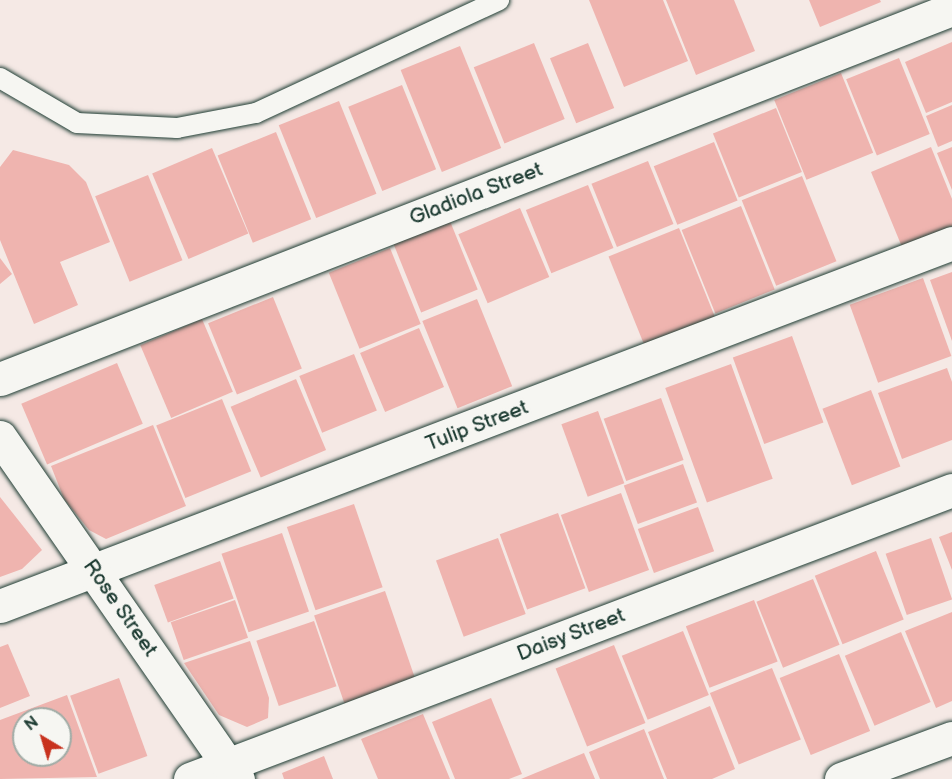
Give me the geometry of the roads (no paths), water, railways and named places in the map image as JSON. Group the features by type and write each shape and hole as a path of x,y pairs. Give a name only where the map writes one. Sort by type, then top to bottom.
{"street":[{"name":"Gladiola Street","path":"0,379 952,9"},
{"name":"Tulip Street","path":"0,606 326,485 952,243"},
{"name":"Rose Street","path":"0,437 233,772"},
{"name":"Daisy Street","path":"190,779 233,772 952,490"},
{"path":"841,779 952,738"}],"lane":[{"path":"0,78 77,123 177,128 256,113 499,0"}]}
